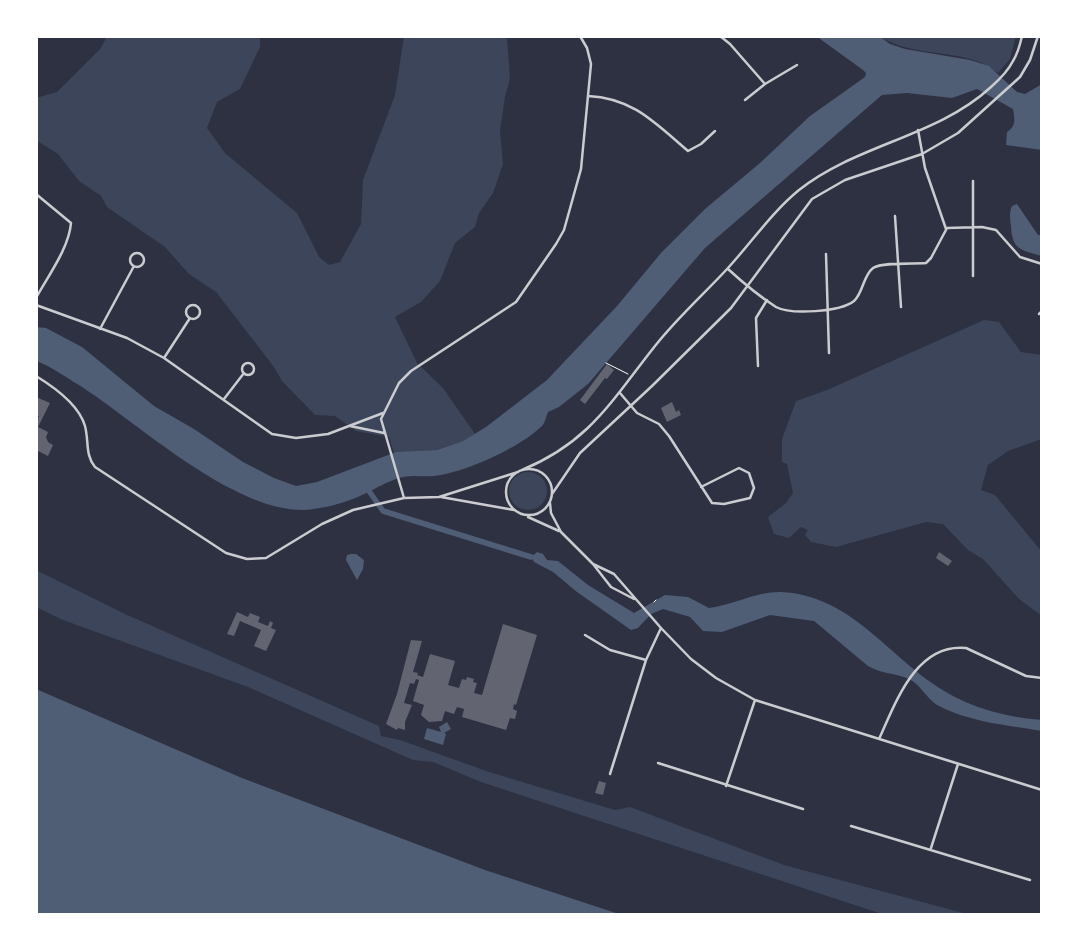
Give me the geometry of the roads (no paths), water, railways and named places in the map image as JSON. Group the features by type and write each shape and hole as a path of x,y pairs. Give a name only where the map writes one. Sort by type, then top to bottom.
{"street":[{"path":"404,498 381,419 399,383 410,371 516,302 564,230 581,169 591,64 587,48 580,36"},
{"path":"720,36 730,44 765,84"},
{"path":"440,497 518,472 556,455 620,393 655,345 728,268 781,206 812,180 918,130 954,116 980,97 1004,75 1013,61 1022,36"},
{"path":"637,601 611,587 594,564 561,532 551,513 550,502 552,494 574,459 731,308 812,199 845,180 922,154 958,133 1014,83 1026,68 1038,36"},
{"path":"745,100 765,84 797,65"},
{"path":"588,96 605,97 624,102 647,116 688,151 701,144 715,131"},
{"path":"728,268 767,300 789,311 836,309 856,300 872,269 879,266 926,263 932,258 946,229 922,154 918,130"},
{"path":"973,181 975,227 974,276"},
{"path":"36,194 70,223 70,231 36,298"},
{"path":"895,216 896,265 901,307"},
{"path":"946,229 975,227 996,230 1020,257 1042,264"},
{"path":"135,253 140,253 144,257 144,263 140,266 134,266 130,262 131,256 135,253"},
{"path":"826,254 826,310 830,353"},
{"path":"100,329 134,266"},
{"path":"758,366 756,318 767,300"},
{"path":"36,304 127,338 164,358 272,434 296,438 328,434 384,413"},
{"path":"192,305 197,306 200,311 199,316 195,320 190,318 186,314 187,308 192,305"},
{"path":"164,358 190,318"},
{"path":"252,364 254,368 253,373 249,375 244,374 242,369 244,365 252,364"},
{"path":"224,399 244,374"},
{"path":"36,376 55,390 79,415 86,429 88,455 96,467 226,553 237,557 254,560 266,558 322,524 369,505 404,498 440,497 516,511 561,532"},
{"path":"620,393 638,413 659,424 664,430 701,487 712,503 724,504 750,498 754,488 749,473 739,468 701,487"},
{"path":"349,426 384,433"},
{"path":"522,470 535,470 543,474 551,485 552,494"},
{"path":"516,511 508,502 506,490 510,480 518,472"},
{"path":"523,514 540,512 550,502"},
{"path":"594,564 614,574 661,628 691,658 710,673 755,700 1042,790"},
{"path":"610,774 646,660 661,628"},
{"path":"585,635 610,650 646,660"},
{"path":"879,739 917,668 935,653 956,647 966,648 1026,676 1042,678"},
{"path":"726,786 755,700"},
{"path":"658,764 803,809"},
{"path":"931,848 958,764"},
{"path":"851,826 931,848 1030,880"}],"waterway":[{"path":"369,491 383,511 531,557"}]}
